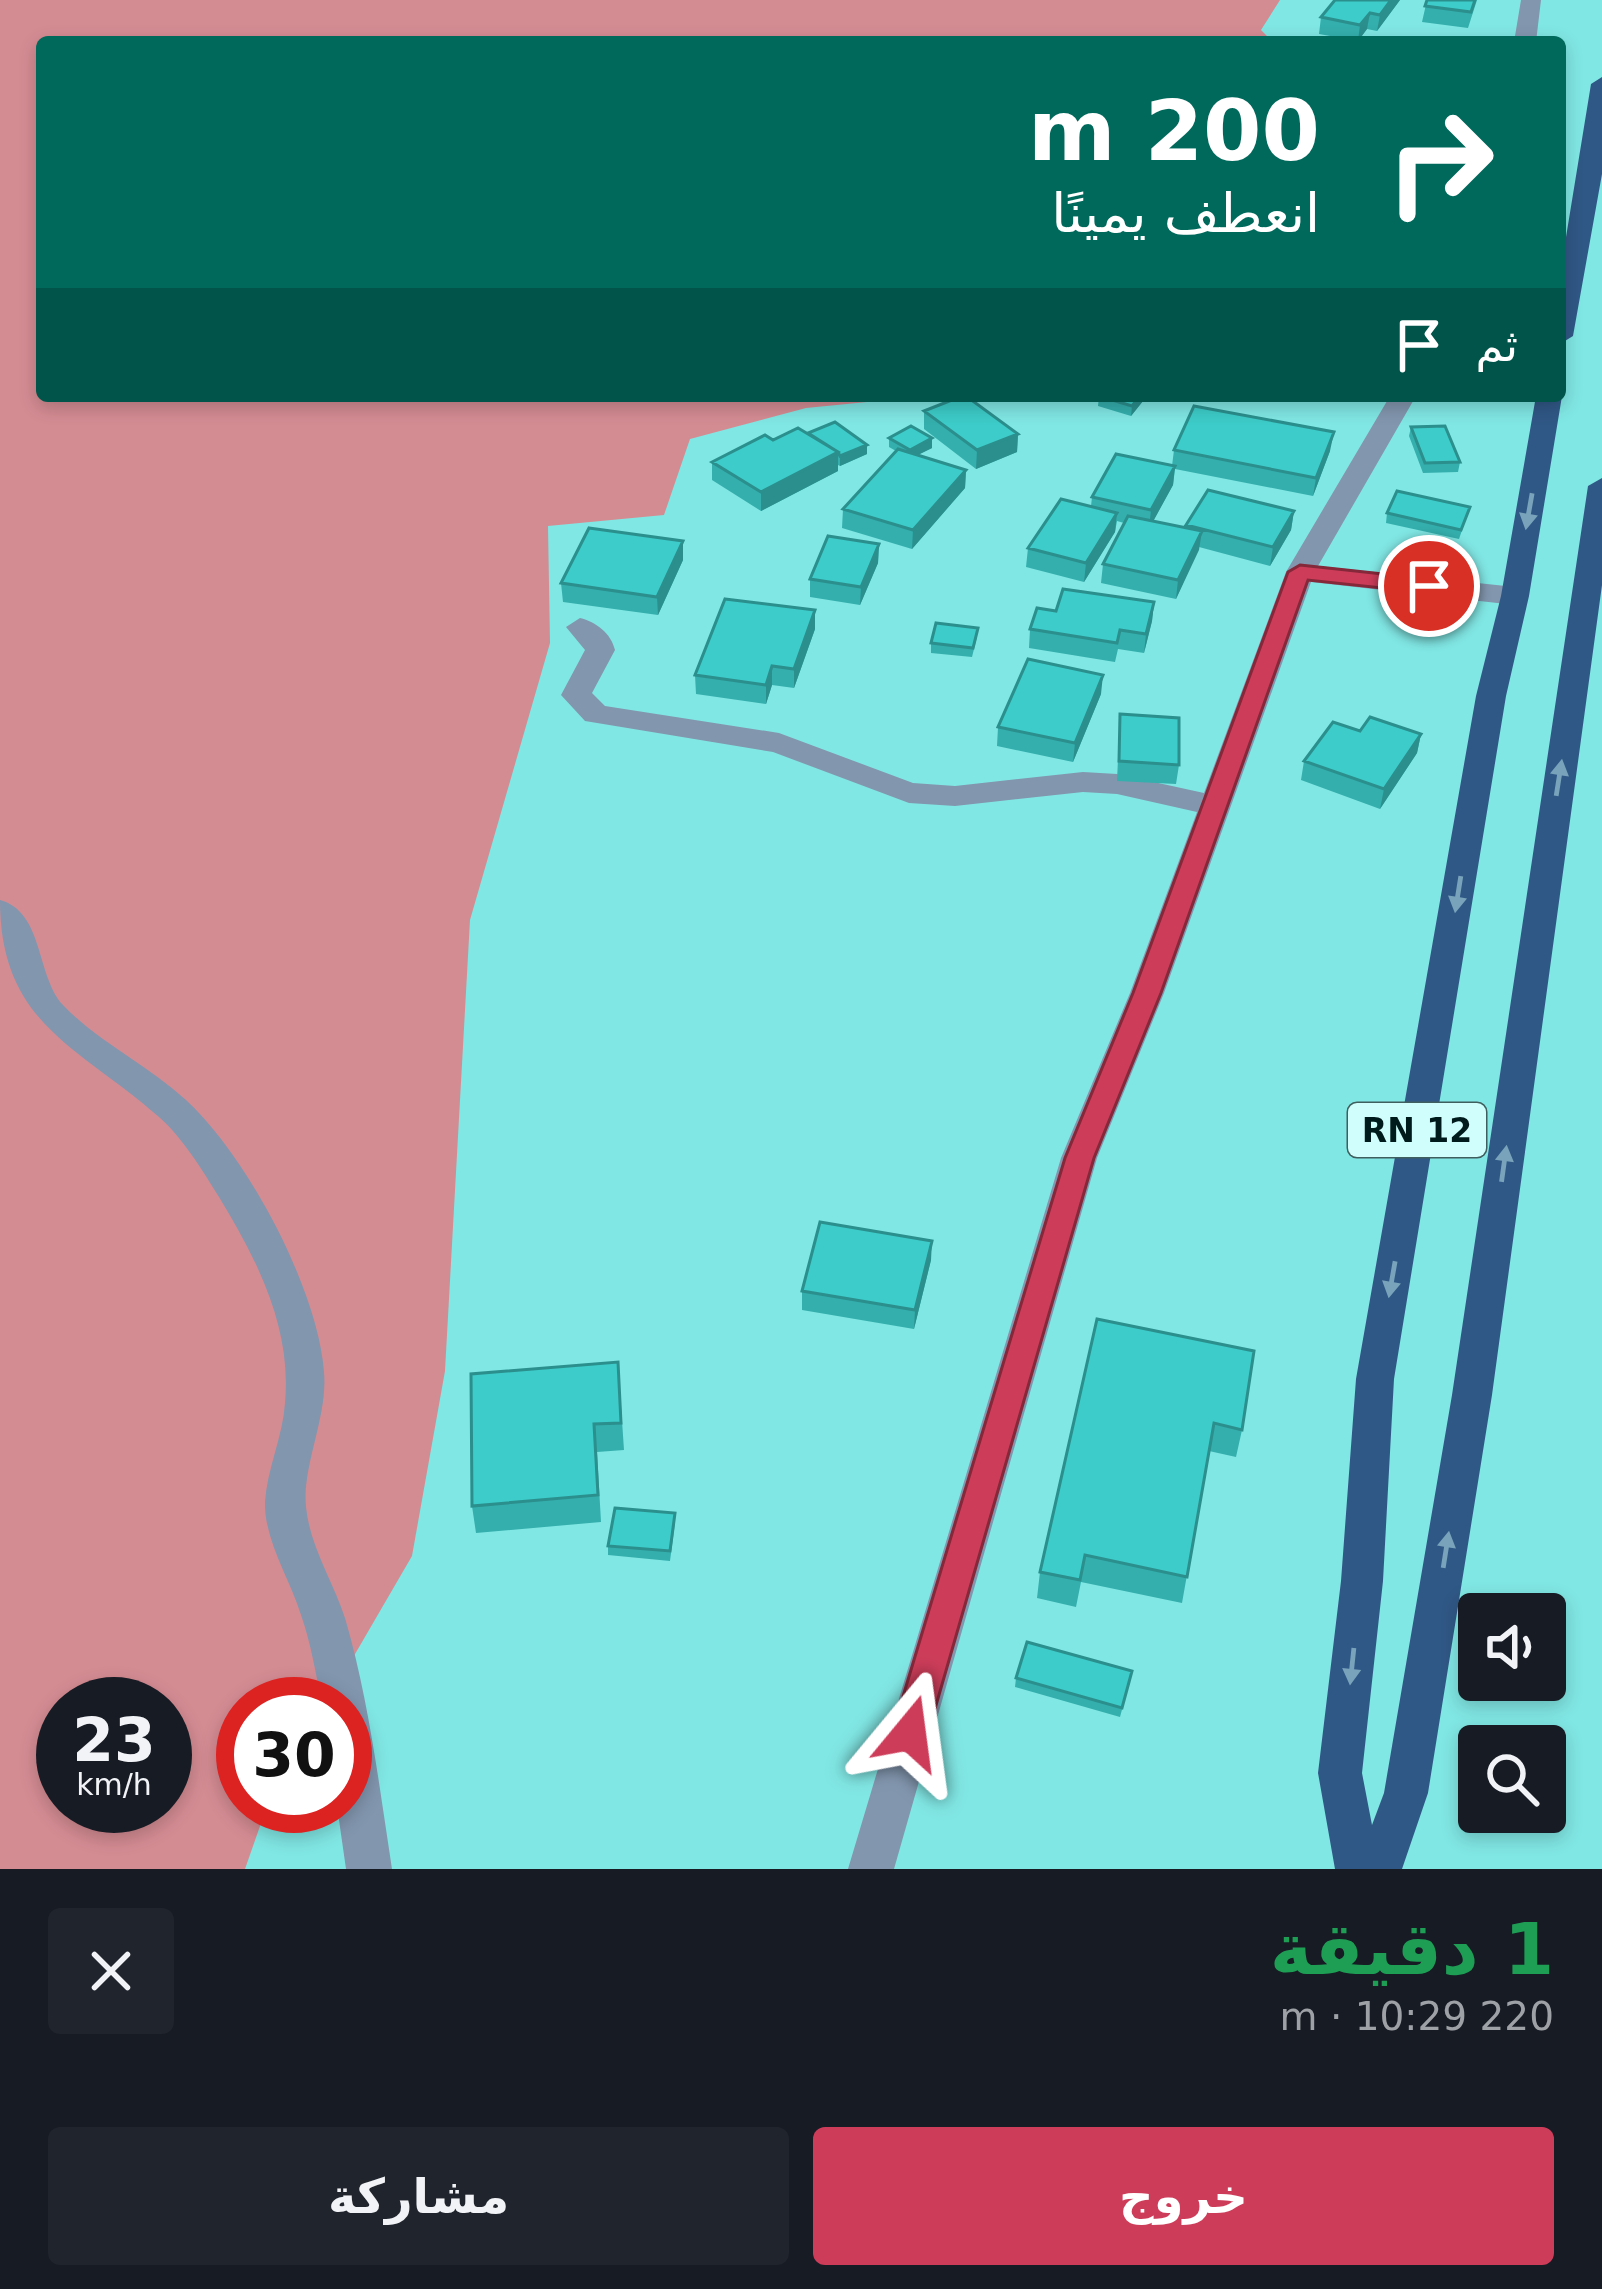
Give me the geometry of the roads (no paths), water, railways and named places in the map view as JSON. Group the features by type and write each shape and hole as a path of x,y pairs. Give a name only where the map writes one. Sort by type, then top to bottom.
{"highway":[{"path":"1566,306 1588,194 1602,84"},
{"name":"RN 12","path":"1358,1869 1340,1773 1362,1581 1375,1378 1491,696 1515,596 1549,402"},
{"name":"RN 12","path":"1379,1869 1406,1793 1472,1395 1602,486"}],"street":[{"path":"1526,36 1531,0"},
{"path":"871,1869 1079,1158 1147,993 1300,572 1399,402"},
{"path":"1300,572 1515,596"},
{"path":"580,627 598,641 600,650 576,694 596,714 779,743 909,793 955,796 1083,782 1117,784 1212,805"},
{"path":"0,910 19,937 33,983 49,1012 176,1111 224,1174 294,1306 305,1370 305,1405 285,1504 338,1677"},
{"path":"364,1833 369,1869"}]}
